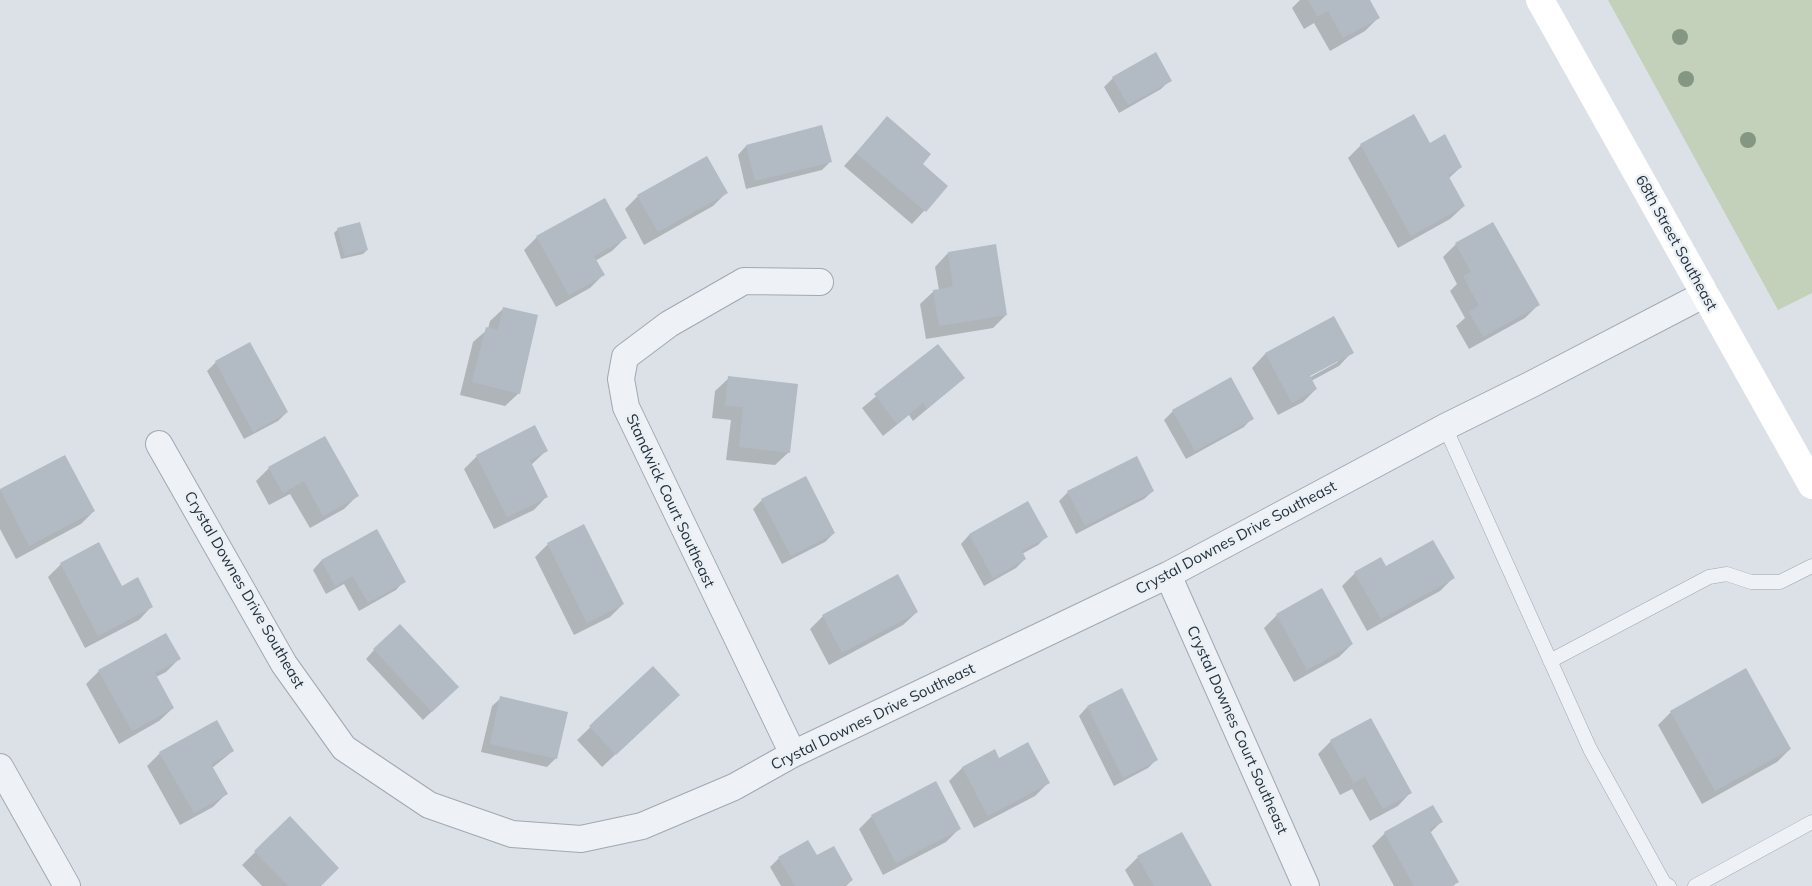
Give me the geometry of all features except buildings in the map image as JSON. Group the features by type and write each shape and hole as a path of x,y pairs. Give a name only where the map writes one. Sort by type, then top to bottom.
{"street":[{"name":"68th Street Southeast","path":"1540,0 1812,486"},
{"name":"Standwick Court Southeast","path":"793,754 626,407 621,379 625,358 669,324 744,281 820,282"},
{"name":"Crystal Downes Drive Southeast","path":"159,444 284,664 344,748 428,804 512,834 580,839 642,826 734,787 793,754 1168,575 1445,427 1704,294"},
{"name":"Crystal Downes Court Southeast","path":"1168,575 1306,886"},
{"path":"0,767 67,886"}],"lane":[{"path":"1445,427 1590,749 1664,883 1669,886"},
{"path":"1550,662 1709,577 1727,574 1751,582 1780,582 1812,566"},
{"path":"1695,886 1812,822"}],"green space":[{"path":"1608,0 1812,0 1812,293 1778,310"}]}
